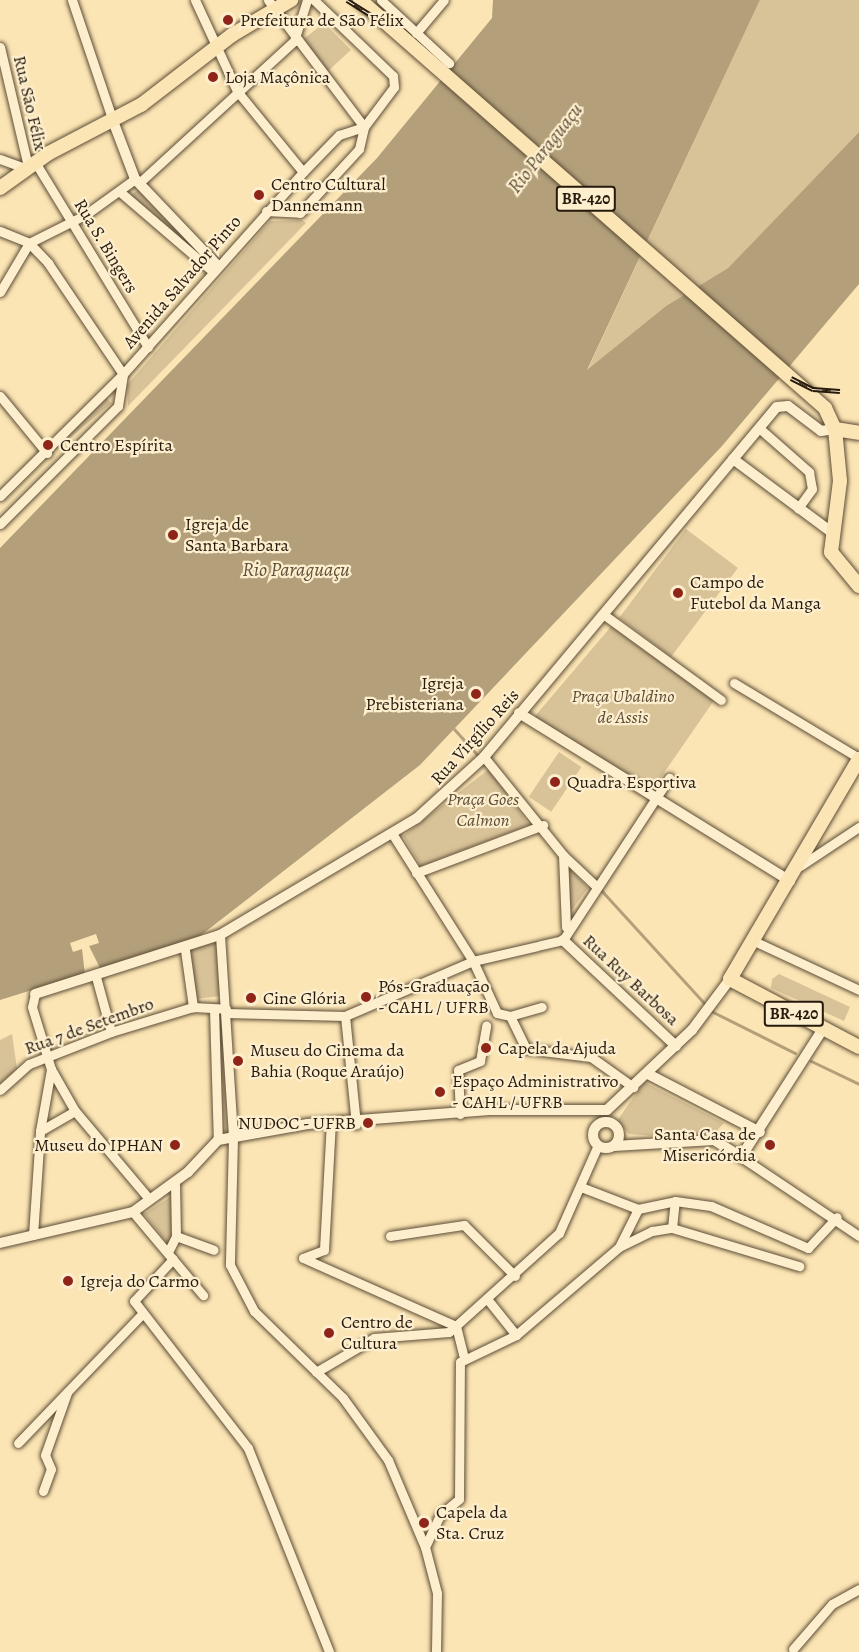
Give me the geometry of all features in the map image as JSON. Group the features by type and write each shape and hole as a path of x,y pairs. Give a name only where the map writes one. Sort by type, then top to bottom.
{"main road":[{"path":"0,188 29,166 113,121 216,48 271,4 291,0"},
{"name":"BR-420","path":"360,0 380,21 825,408 835,429 840,481 831,552 859,586"},
{"path":"835,429 859,433"},
{"path":"730,979 800,866 859,758"},
{"name":"BR-420","path":"730,979 823,1029 858,1045"}],"street":[{"path":"72,0 113,121 137,181 189,234 215,268"},
{"path":"195,0 237,91 303,172"},
{"path":"0,292 29,243 72,221 137,181 294,41 307,0"},
{"name":"Avenida Salvador Pinto","path":"266,211 300,213 358,149 364,127 394,87 393,76 314,0"},
{"path":"381,0 449,63"},
{"path":"416,33 444,0"},
{"path":"271,4 294,41 364,127"},
{"name":"Rua São Félix","path":"0,47 29,166"},
{"name":"Avenida Salvador Pinto","path":"0,496 47,453 123,374 266,211 339,135 364,127"},
{"path":"0,159 29,166"},
{"name":"Rua S. Bingers","path":"29,166 72,221 148,347"},
{"path":"119,191 180,243 215,268"},
{"path":"0,231 29,243 68,289 123,374"},
{"path":"180,243 189,234"},
{"name":"Avenida Salvador Pinto","path":"0,524 118,406 123,374"},
{"path":"0,396 47,453"},
{"name":"Rua Virgílio Reis","path":"35,994 185,950 220,935 393,835 454,789 484,756 780,405 821,431 835,429"},
{"path":"759,428 809,472 812,489 798,508"},
{"path":"733,459 834,534"},
{"path":"19,479 32,492"},
{"path":"603,614 722,700"},
{"path":"734,683 859,758"},
{"path":"519,713 655,799 790,880"},
{"path":"484,756 543,825 563,855 597,887"},
{"path":"566,927 597,887 669,777"},
{"path":"416,873 543,825"},
{"path":"800,866 857,831"},
{"path":"393,835 473,961 524,1047 591,1057 633,1087"},
{"path":"185,950 193,1007 226,1011 345,1016 473,961 563,940 566,927 563,855"},
{"path":"220,935 234,1138 230,1265 254,1311 316,1372 369,1429 425,1547 437,1593 436,1652"},
{"name":"Rua Ruy Barbosa","path":"563,940 676,1046"},
{"path":"754,940 859,990"},
{"path":"96,977 111,1032"},
{"path":"0,1243 133,1212 175,1182 218,1140 332,1122 356,1124 460,1114 607,1110 676,1046 730,979"},
{"path":"35,994 32,1007 51,1069 75,1111 149,1199"},
{"name":"Rua 7 de Setembro","path":"1,1088 28,1065 111,1032 193,1007"},
{"path":"506,1016 542,1007"},
{"path":"213,1009 218,1140"},
{"path":"345,1016 356,1124"},
{"path":"460,1114 459,1067 480,1061 486,1026"},
{"path":"741,1157 760,1131 823,1029"},
{"path":"33,1235 40,1131 51,1069"},
{"path":"648,1074 760,1131"},
{"path":"607,1110 610,1122 618,1130 614,1146"},
{"path":"40,1131 75,1111"},
{"path":"323,1267 332,1122"},
{"path":"316,1372 374,1338 442,1334 456,1326 488,1300 559,1233 598,1145 597,1126 610,1122"},
{"path":"598,1145 714,1140 837,1217 859,1236"},
{"path":"175,1182 176,1236 170,1256 136,1296 141,1315 230,1419 248,1448 329,1652"},
{"path":"581,1187 638,1209"},
{"path":"619,1247 638,1209 653,1203 675,1201 735,1213 808,1248 837,1217"},
{"path":"672,1228 675,1201"},
{"path":"133,1212 203,1295"},
{"path":"390,1236 460,1224 514,1276"},
{"path":"425,1547 440,1515 459,1499 456,1373 464,1359 516,1335 619,1247 635,1237 672,1228 799,1266"},
{"path":"176,1236 214,1251"},
{"path":"324,1250 303,1258 456,1326"},
{"path":"488,1300 516,1335"},
{"path":"18,1443 141,1315"},
{"path":"456,1326 464,1359"},
{"path":"43,1491 51,1469 45,1455 69,1388"},
{"path":"793,1649 832,1604 859,1589"}],"green space":[{"path":"760,0 859,0 859,132 728,268 666,306 587,371"},
{"path":"324,23 351,50 327,72 301,41"},
{"path":"139,189 182,232 180,236 130,196"},
{"path":"302,220 306,223 128,406 127,385 270,221"},
{"path":"106,397 111,403 28,473 23,467"},
{"name":"Campo de Futebol da Manga","path":"686,529 738,568 671,657 619,618"},
{"name":"Praça Ubaldino de Assis","path":"614,623 715,699 648,796 530,722"},
{"name":"Quadra Esportiva","path":"559,752 581,767 551,812 529,797"},
{"name":"Praça Goes Calmon","path":"489,769 529,825 421,866 403,836"},
{"path":"569,868 588,888 568,915"},
{"path":"222,931 227,995 196,999 189,944"},
{"path":"779,974 850,1007 844,1021 771,988 772,979"},
{"path":"12,1034 17,1069 0,1084 0,1040"},
{"path":"644,1082 724,1123 708,1140 629,1134 617,1121"},
{"path":"178,1192 170,1246 144,1214"}],"water":[{"name":"Rio Paraguaçu","path":"493,0 760,0 587,370 666,306 728,268 859,132 859,284 722,446 420,765 196,939 0,1000 0,548 377,158 492,18"}],"pier":[{"path":"96,934 99,943 89,946 101,970 85,975 82,949 73,952 70,943"}],"waterway":[{"path":"454,729 480,758"},
{"path":"600,889 707,1006"},
{"path":"711,1011 795,1053"},
{"path":"811,1061 859,1084"}],"railway":[{"path":"347,0 380,21"},
{"path":"791,378 813,389 840,391"}],"place":[{"name":"Prefeitura de São Félix","path":"228,20"},
{"name":"Loja Maçônica","path":"213,77"},
{"name":"Centro Cultural Dannemann","path":"259,195"},
{"name":"Centro Espírita","path":"48,445"},
{"name":"Igreja de Santa Barbara","path":"173,535"},
{"name":"Campo de Futebol da Manga","path":"678,593"},
{"name":"Igreja Prebisteriana","path":"476,694"},
{"name":"Quadra Esportiva","path":"555,782"},
{"name":"Pós-Graduação - CAHL / UFRB","path":"366,997"},
{"name":"Cine Glória","path":"251,998"},
{"name":"Capela da Ajuda","path":"486,1048"},
{"name":"Museu do Cinema da Bahia (Roque Araújo)","path":"238,1061"},
{"name":"Espaço Administrativo - CAHL / UFRB","path":"440,1092"},
{"name":"NUDOC - UFRB","path":"368,1123"},
{"name":"Museu do IPHAN","path":"175,1145"},
{"name":"Santa Casa de Misericórdia","path":"770,1145"},
{"name":"Igreja do Carmo","path":"68,1281"},
{"name":"Centro de Cultura","path":"329,1333"},
{"name":"Capela da Sta. Cruz","path":"424,1523"}]}
